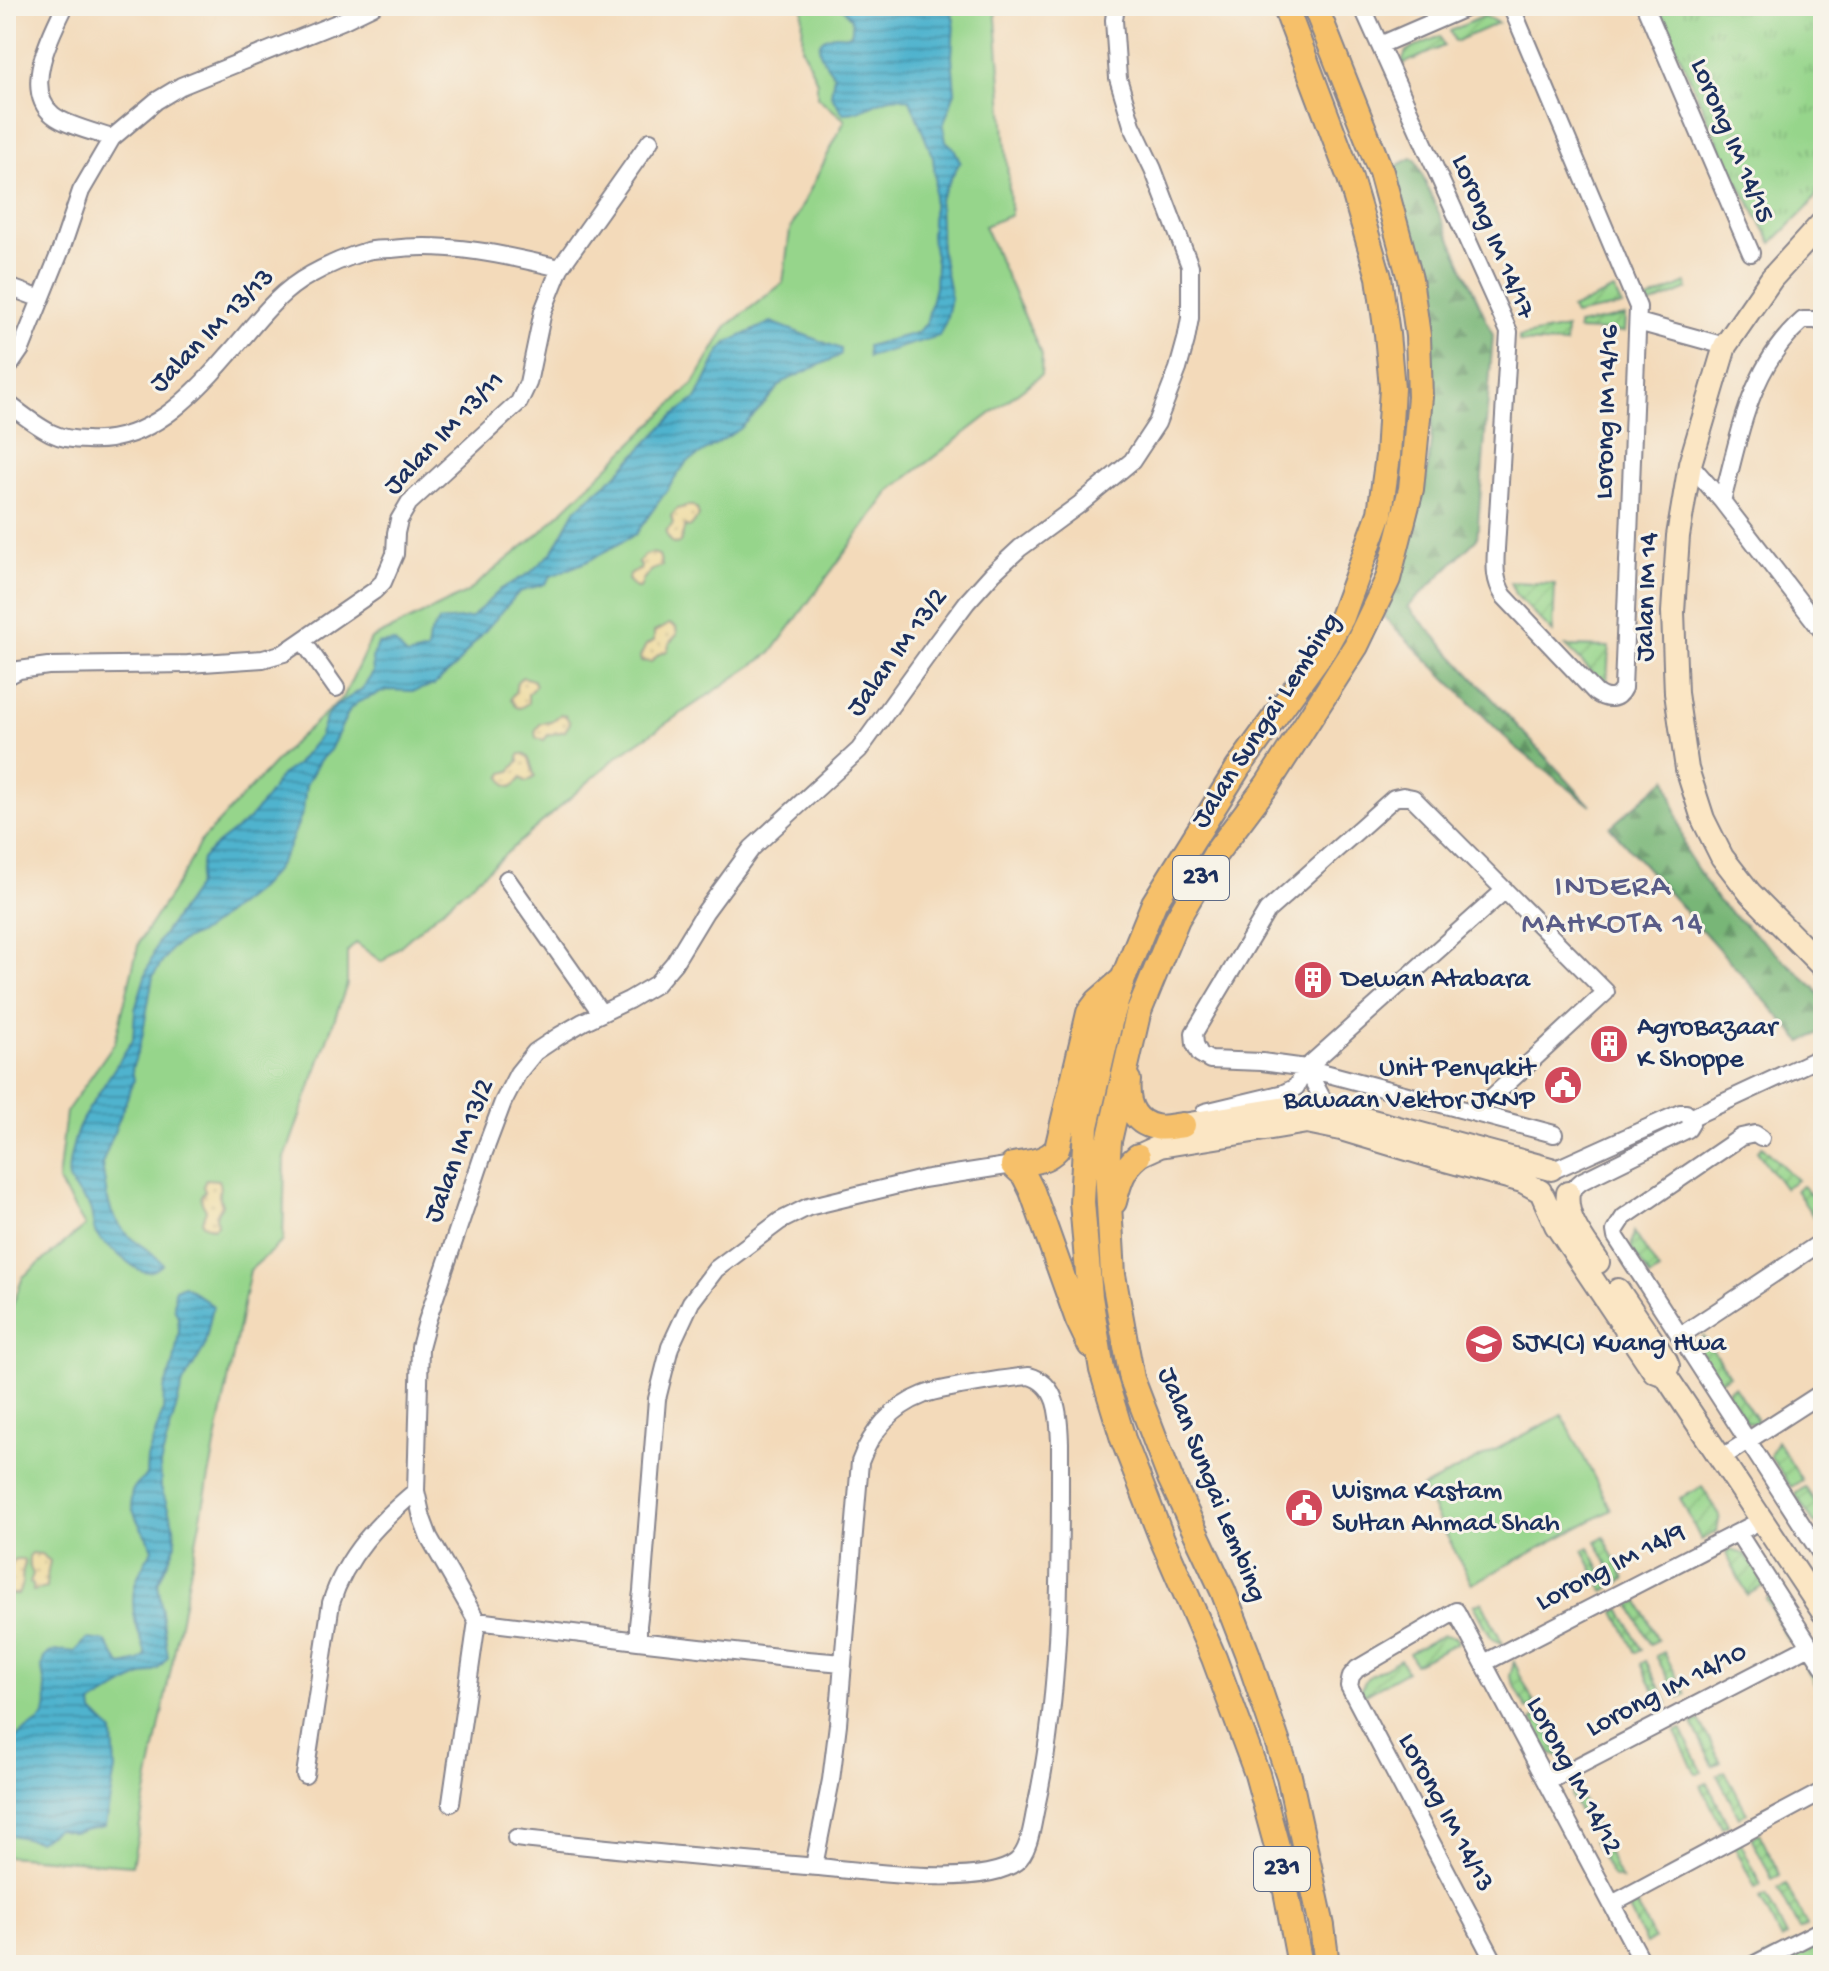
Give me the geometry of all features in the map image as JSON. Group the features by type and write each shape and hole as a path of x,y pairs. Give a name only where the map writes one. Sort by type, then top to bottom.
{"main road":[{"name":"Jalan Sungai Lembing","path":"1285,6 1350,178 1379,277 1392,388 1388,456 1380,513 1342,617 1324,649 1238,768 1154,903 1123,979 1110,1022 1086,1126 1082,1202 1090,1297 1102,1370 1123,1439 1214,1658 1257,1774 1279,1854 1300,1965"},
{"name":"Jalan Sungai Lembing","path":"1315,6 1381,172 1410,279 1418,336 1420,397 1411,489 1388,579 1356,646 1267,785 1216,853 1177,919 1138,1014 1109,1141 1107,1168 1113,1275 1132,1379 1170,1478 1223,1591 1289,1776 1322,1926 1327,1965"},
{"path":"1013,1165 1041,1161 1057,1149 1089,1013 1123,979"},
{"path":"1138,1014 1128,1104 1136,1116 1151,1126 1183,1125"},
{"path":"1110,1219 1119,1179 1138,1156"},
{"path":"1013,1165 1024,1175 1032,1191 1078,1320 1102,1370"},
{"path":"1322,1926 1333,1944 1340,1965"}],"street":[{"path":"65,6 48,42 38,83 42,101 54,116 112,138"},
{"path":"6,371 21,349 81,191 112,138 156,101 181,86 373,6"},
{"name":"Jalan IM 13/2","path":"477,1621 429,1537 416,1491 420,1347 483,1155 518,1073 535,1052 571,1029 656,984 674,963 705,912 752,848 859,750 976,592 1020,548 1132,461 1157,423 1186,340 1190,318 1190,266 1153,169 1132,125 1118,78 1116,6"},
{"name":"Lorong IM 14/17","path":"1362,6 1509,332 1495,572 1497,583 1504,596 1596,693 1603,698 1615,698"},
{"path":"1380,45 1470,6"},
{"name":"Lorong IM 14/16","path":"1511,6 1638,307 1623,688 1615,698"},
{"name":"Lorong IM 14/15","path":"1645,6 1751,253"},
{"name":"Jalan IM 13/11","path":"6,677 19,670 48,666 188,664 263,659 284,653 303,641 383,582 395,554 399,520 409,503 519,402 528,383 543,311 560,268 650,141"},
{"name":"Jalan IM 14","path":"1823,222 1772,278 1725,346 1690,464 1678,536 1673,612 1676,693 1687,769 1703,819 1722,857 1750,893 1823,967"},
{"name":"Jalan IM 13/13","path":"6,402 51,433 68,439 103,441 140,430 171,411 207,378 272,303 310,275 367,251 425,246 459,248 560,268"},
{"path":"6,286 41,299"},
{"path":"1722,501 1751,393 1760,373 1803,320 1817,320 1823,324"},
{"path":"1638,322 1725,346"},
{"path":"1690,464 1823,632"},
{"path":"303,641 336,688"},
{"path":"1475,1113 1606,992 1413,798 1394,798 1267,911 1194,1033 1195,1044 1200,1054 1210,1060 1306,1068 1475,1113 1554,1134"},
{"path":"507,879 601,1013"},
{"path":"1183,1125 1196,1114 1284,1093 1296,1087 1306,1068 1505,890"},
{"path":"1690,1118 1823,1056"},
{"path":"1306,1068 1328,1109"},
{"path":"1183,1125 1292,1107 1328,1109 1562,1171 1568,1178 1570,1188 1566,1205 1570,1216 1666,1361 1668,1366 1664,1373"},
{"path":"1138,1156 1160,1146 1307,1122 1522,1181 1542,1193 1548,1199 1559,1200 1582,1181 1688,1129 1691,1124 1686,1113 1546,1172 1540,1180 1542,1193 1545,1204 1556,1225 1654,1371 1664,1373"},
{"path":"1761,1138 1755,1134 1741,1137 1624,1217 1615,1231 1621,1247 1747,1441 1821,1548 1790,1562"},
{"path":"638,1641 657,1399 670,1347 691,1302 716,1269 780,1221 808,1207 923,1179 1013,1165"},
{"path":"1680,1336 1823,1241"},
{"path":"1664,1373 1823,1612"},
{"path":"516,1838 663,1855 913,1876 967,1876 995,1871 1017,1862 1022,1855 1035,1810 1050,1729 1059,1593 1059,1419 1054,1396 1035,1377 993,1380 924,1394 902,1405 881,1423 867,1442 857,1482 831,1780 814,1866"},
{"path":"1721,1458 1823,1392"},
{"path":"305,1775 331,1603 337,1583 354,1553 371,1533 416,1491"},
{"name":"Lorong IM 14/9","path":"1484,1663 1762,1520"},
{"path":"1738,1533 1823,1666"},
{"name":"Lorong IM 14/12","path":"1349,1686 1351,1676 1357,1669 1456,1611 1644,1965"},
{"path":"451,1803 477,1621 843,1663"},
{"name":"Lorong IM 14/10","path":"1547,1782 1810,1646"},
{"name":"Lorong IM 14/13","path":"1349,1686 1496,1965"},
{"path":"1612,1904 1823,1791"},
{"path":"1753,1965 1823,1929"}],"green space":[{"path":"803,6 995,6 1011,215 984,226 1042,355 1041,375 891,490 771,653 619,755 382,962 356,943 347,952 347,984 285,1158 283,1241 250,1270 132,1865 6,1856 6,1323 23,1277 85,1226 58,1181 66,1112 115,1042 139,942 186,870 200,842 293,743 344,696 371,639 466,593 541,532 694,383 727,326 783,283 790,230 845,120 817,97 817,82 802,47"},
{"path":"1658,6 1823,6 1823,186 1808,207 1772,243 1728,165"},
{"path":"1484,16 1498,23 1455,42 1450,31"},
{"path":"1440,36 1444,46 1401,65 1406,51"},
{"path":"1412,158 1493,335 1477,539 1408,607 1591,806 1513,745 1384,617 1418,516 1433,414 1427,327 1392,168"},
{"path":"1686,283 1688,289 1645,307 1643,302"},
{"path":"1614,290 1622,306 1574,315 1571,309"},
{"path":"1625,316 1624,332 1578,330 1578,325"},
{"path":"1566,328 1565,344 1519,342 1519,337"},
{"path":"1510,582 1555,584 1553,633 1515,594"},
{"path":"1566,646 1609,647 1607,683 1603,683"},
{"path":"1667,778 1687,853 1718,901 1814,987 1823,1001 1823,1031 1802,1042 1610,827"},
{"path":"1762,1146 1797,1180 1784,1188 1757,1151"},
{"path":"1802,1186 1823,1207 1822,1230 1796,1190"},
{"path":"1634,1232 1659,1271 1650,1277 1631,1248"},
{"path":"1703,1336 1729,1375 1720,1381 1699,1350"},
{"path":"1734,1386 1760,1425 1747,1422 1726,1391"},
{"path":"1562,1415 1611,1510 1472,1584 1422,1488"},
{"path":"1777,1441 1802,1480 1791,1487 1770,1456"},
{"path":"1702,1487 1720,1515 1717,1531 1701,1540 1680,1498"},
{"path":"1805,1487 1823,1514 1823,1525 1814,1523 1795,1494"},
{"path":"1604,1537 1625,1579 1617,1583 1596,1541"},
{"path":"1589,1547 1610,1589 1604,1592 1583,1550"},
{"path":"1730,1550 1745,1554 1765,1585 1747,1595 1726,1553"},
{"path":"1772,1596 1797,1636 1788,1641 1766,1599"},
{"path":"1637,1598 1658,1640 1650,1644 1629,1602"},
{"path":"1482,1602 1503,1644 1492,1639 1474,1605"},
{"path":"1620,1608 1642,1650 1636,1653 1615,1611"},
{"path":"1443,1635 1455,1637 1458,1642 1415,1664 1409,1653"},
{"path":"1664,1652 1686,1694 1678,1698 1656,1656"},
{"path":"1400,1659 1407,1671 1364,1695 1361,1689 1367,1678"},
{"path":"1646,1661 1668,1703 1662,1706 1641,1664"},
{"path":"1813,1661 1823,1676 1823,1700 1805,1666"},
{"path":"1514,1662 1535,1705 1527,1709 1510,1676"},
{"path":"1540,1716 1561,1758 1550,1754 1532,1719"},
{"path":"1699,1720 1721,1762 1713,1766 1692,1724"},
{"path":"1681,1729 1702,1771 1696,1774 1675,1732"},
{"path":"1725,1771 1747,1813 1739,1817 1717,1775"},
{"path":"1707,1782 1728,1825 1722,1828 1701,1785"},
{"path":"1574,1783 1595,1826 1588,1829 1571,1796"},
{"path":"1759,1833 1780,1875 1772,1879 1751,1837"},
{"path":"1600,1837 1621,1879 1612,1876 1593,1840"},
{"path":"1740,1842 1761,1885 1755,1888 1734,1845"},
{"path":"1786,1884 1807,1926 1799,1930 1778,1888"},
{"path":"1766,1895 1787,1937 1781,1940 1760,1898"},
{"path":"1633,1897 1654,1939 1646,1944 1629,1910"},
{"path":"1823,1929 1823,1965 1753,1965"}],"sand":[{"path":"687,506 697,509 699,516 690,527 685,526 680,543 673,544 666,534 673,524 671,516 677,509"},
{"path":"645,555 659,555 662,566 652,570 640,588 636,588 628,580 629,576 640,570 638,562"},
{"path":"669,624 676,627 677,635 667,651 651,662 641,661 646,645 654,641 654,632"},
{"path":"523,677 533,680 536,685 528,694 528,703 520,708 511,698 517,682"},
{"path":"561,714 570,723 565,731 548,735 544,740 536,738 535,731 541,723 551,722"},
{"path":"520,754 529,758 535,777 526,782 521,778 510,787 501,777 519,761"},
{"path":"206,1179 218,1180 220,1186 222,1205 216,1215 217,1225 213,1228 202,1221 206,1210 201,1196 205,1191"},
{"path":"31,1553 41,1554 50,1561 46,1588 33,1591 30,1582 33,1574 29,1561"},
{"path":"23,1559 25,1564 22,1585 18,1594 6,1594 7,1573 11,1561"}],"water":[{"path":"840,6 950,6 954,21 952,57 955,92 943,126 946,141 954,148 960,162 939,200 941,249 951,298 946,321 939,336 868,357 867,346 916,333 926,324 935,287 936,263 931,236 935,178 933,158 910,100 892,98 861,110 843,113 831,95 834,75 819,48 824,39 851,34 850,18"},
{"path":"771,322 841,349 841,354 783,382 740,429 686,463 636,534 588,561 551,576 545,584 519,592 456,666 434,685 414,691 387,690 358,702 350,709 330,750 319,761 306,785 303,811 288,849 274,872 259,888 206,930 171,949 153,976 142,1038 132,1069 134,1080 102,1164 112,1213 132,1239 163,1264 149,1271 137,1268 96,1234 90,1208 70,1183 70,1157 83,1118 133,1039 135,1010 147,970 158,942 197,886 202,859 248,820 281,775 296,765 319,737 327,715 362,689 373,673 372,659 378,644 394,642 407,656 427,651 429,636 439,621 471,618 501,589 530,573 553,551 576,509 614,477 674,415 697,398 719,352 728,342"},
{"path":"184,1285 213,1306 204,1348 183,1383 160,1465 161,1487 176,1544 158,1583 168,1657 158,1669 92,1704 93,1712 113,1732 115,1770 105,1826 73,1832 57,1829 38,1841 6,1834 6,1757 18,1737 43,1717 47,1707 42,1671 47,1654 75,1652 87,1639 105,1641 122,1665 146,1656 136,1624 133,1594 142,1567 153,1549 135,1516 131,1496 146,1476 147,1458 163,1411 164,1389 174,1362 179,1331 174,1307 175,1289"}],"place":[{"name":"Dewan Atabara","path":"1313,980"},
{"name":"AgroBazaar K Shoppe","path":"1609,1044"},
{"name":"Unit Penyakit Bawaan Vektor JKNP","path":"1563,1085"},
{"name":"SJK(C) Kuang Hwa","path":"1484,1344"},
{"name":"Wisma Kastam Sultan Ahmad Shah","path":"1304,1508"}],"district":[{"name":"INDERA MAHKOTA 14","path":"1613,906"}]}
